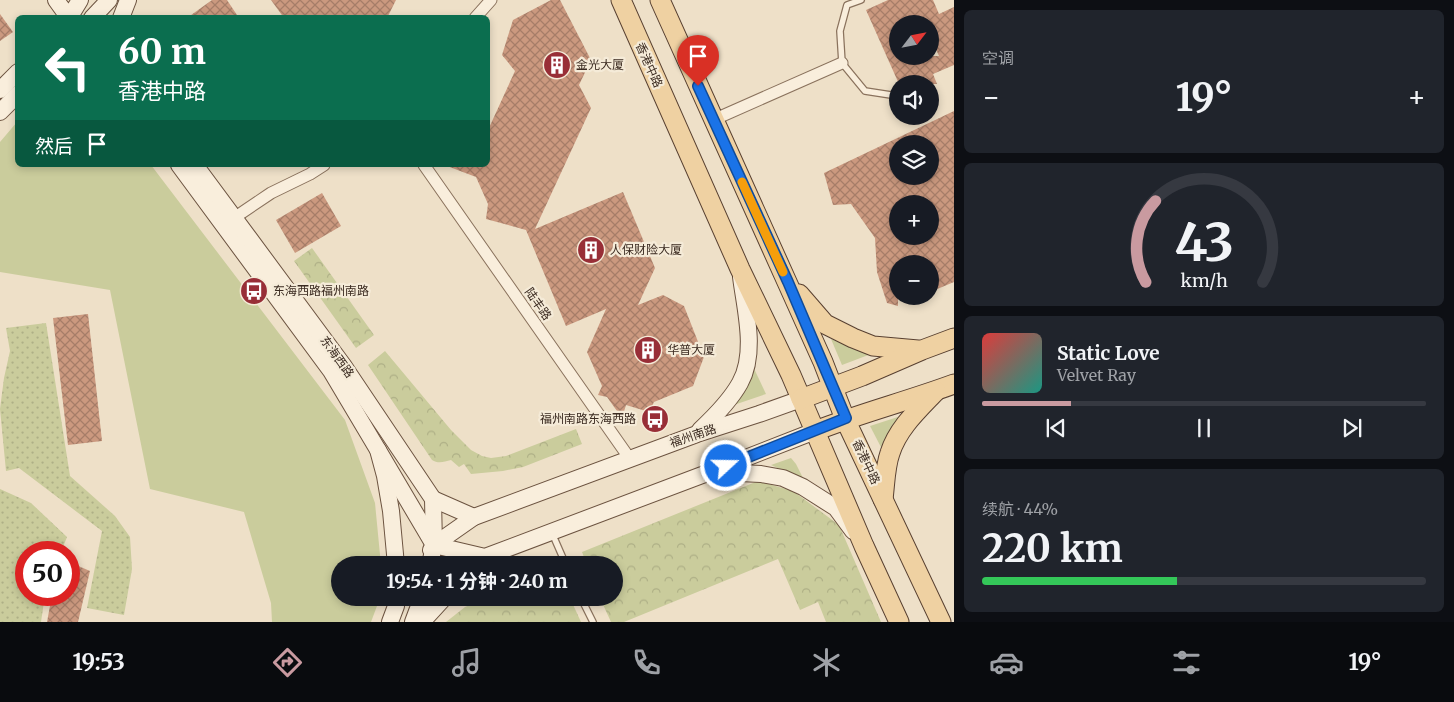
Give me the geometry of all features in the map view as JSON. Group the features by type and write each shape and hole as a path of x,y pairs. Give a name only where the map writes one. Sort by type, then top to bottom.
{"main road":[{"path":"56,0 67,15"},
{"path":"93,15 109,0"},
{"path":"122,15 128,0"},
{"name":"香港中路","path":"621,0 740,269 792,375 864,546 899,622"},
{"name":"香港中路","path":"660,0 788,282 846,418 941,622"},
{"path":"71,15 78,1 88,15"},
{"path":"0,90 15,75"},
{"path":"0,112 15,97"},
{"name":"东海西路","path":"181,167 332,371 378,450 391,511 395,556"},
{"name":"东海西路","path":"196,167 344,365 432,499"},
{"path":"697,434 722,409 741,383 748,359 749,337 740,269"},
{"path":"788,282 825,324 873,346 922,350"},
{"name":"福州南路","path":"434,546 474,517 697,434 801,399 954,338"},
{"path":"493,556 551,531 710,472 846,418 954,384"},
{"path":"883,499 889,455 896,437 936,391"},
{"path":"378,450 434,546 465,556"},
{"path":"710,472 761,474 783,478 803,487 836,508 864,546"},
{"path":"432,556 434,546 432,499 474,517"},
{"path":"428,556 434,546"},
{"path":"390,622 395,606"},
{"path":"413,622 419,606"},
{"path":"422,622 437,606"}],"street":[{"path":"478,15 491,0"},
{"path":"713,120 842,63"},
{"path":"234,218 271,193 321,167"},
{"name":"陆丰路","path":"425,167 630,459"}],"lane":[{"path":"861,0 847,5 840,31 842,63 865,91 889,95"},
{"path":"551,531 562,556"},
{"path":"586,606 593,622"}],"green space":[{"path":"15,124 15,167 153,167 345,420 375,503 380,556 331,556 331,606 377,606 371,622 272,622 271,603 244,512 150,489 110,290 0,272 0,142"},
{"path":"312,248 374,335 356,348 294,261"},
{"path":"46,323 70,476 115,516 130,537 132,569 124,615 87,608 102,531 19,468 6,471 0,409 10,351 6,328"},
{"path":"831,339 871,354 842,365"},
{"path":"385,351 451,430 471,450 482,456 491,458 506,456 576,429 582,444 523,467 503,471 471,474 464,464 459,467 451,460 434,461 368,365"},
{"path":"750,360 766,394 722,409"},
{"path":"904,415 884,453 870,426"},
{"path":"791,458 796,464 804,480 771,465"},
{"path":"758,481 793,491 839,525 881,622 826,622 818,602 800,610 778,559 624,622 611,622 604,606 623,606 623,556 584,556 582,552"},
{"path":"0,489 31,503 67,537 65,541 15,541 15,606 43,606 41,622 0,622"},
{"path":"574,606 581,622 446,622 465,607"}],"building":[{"path":"212,0 227,0 237,15 191,15"},
{"path":"271,0 396,0 388,15 282,15"},
{"path":"551,0 560,0 591,60 579,85 591,108 535,229 623,192 655,268 638,305 663,295 684,306 704,357 693,386 654,402 649,412 626,405 622,418 607,397 598,395 602,386 587,352 606,309 566,326 526,230 486,219 488,204 476,177 450,167 490,167 490,126 515,71 502,55 513,20"},
{"path":"888,0 933,0 939,14 954,7 954,65 933,75 895,75 891,65 939,65 939,15 889,15 889,62 866,10"},
{"path":"0,14 13,32 0,41"},
{"path":"954,111 954,282 939,288 939,255 889,255 889,304 887,303 877,272 875,238 851,204 833,205 824,173 889,142 889,185 939,185 939,135 904,135 925,125 939,125 939,118"},
{"path":"322,193 341,226 295,253 276,220"},
{"path":"88,314 102,441 68,445 53,318"},
{"path":"80,567 90,571 78,622 47,622 50,606 80,606"}],"slow traffic":[{"path":"742,182 783,272"}],"place":[{"name":"金光大厦","path":"557,65"},
{"name":"人保财险大厦","path":"591,250"},
{"name":"东海西路福州南路","path":"254,291"},
{"name":"华普大厦","path":"648,350"},
{"name":"福州南路东海西路","path":"655,419"}],"route":[{"path":"698,86 788,282 846,418 726,466"}]}
